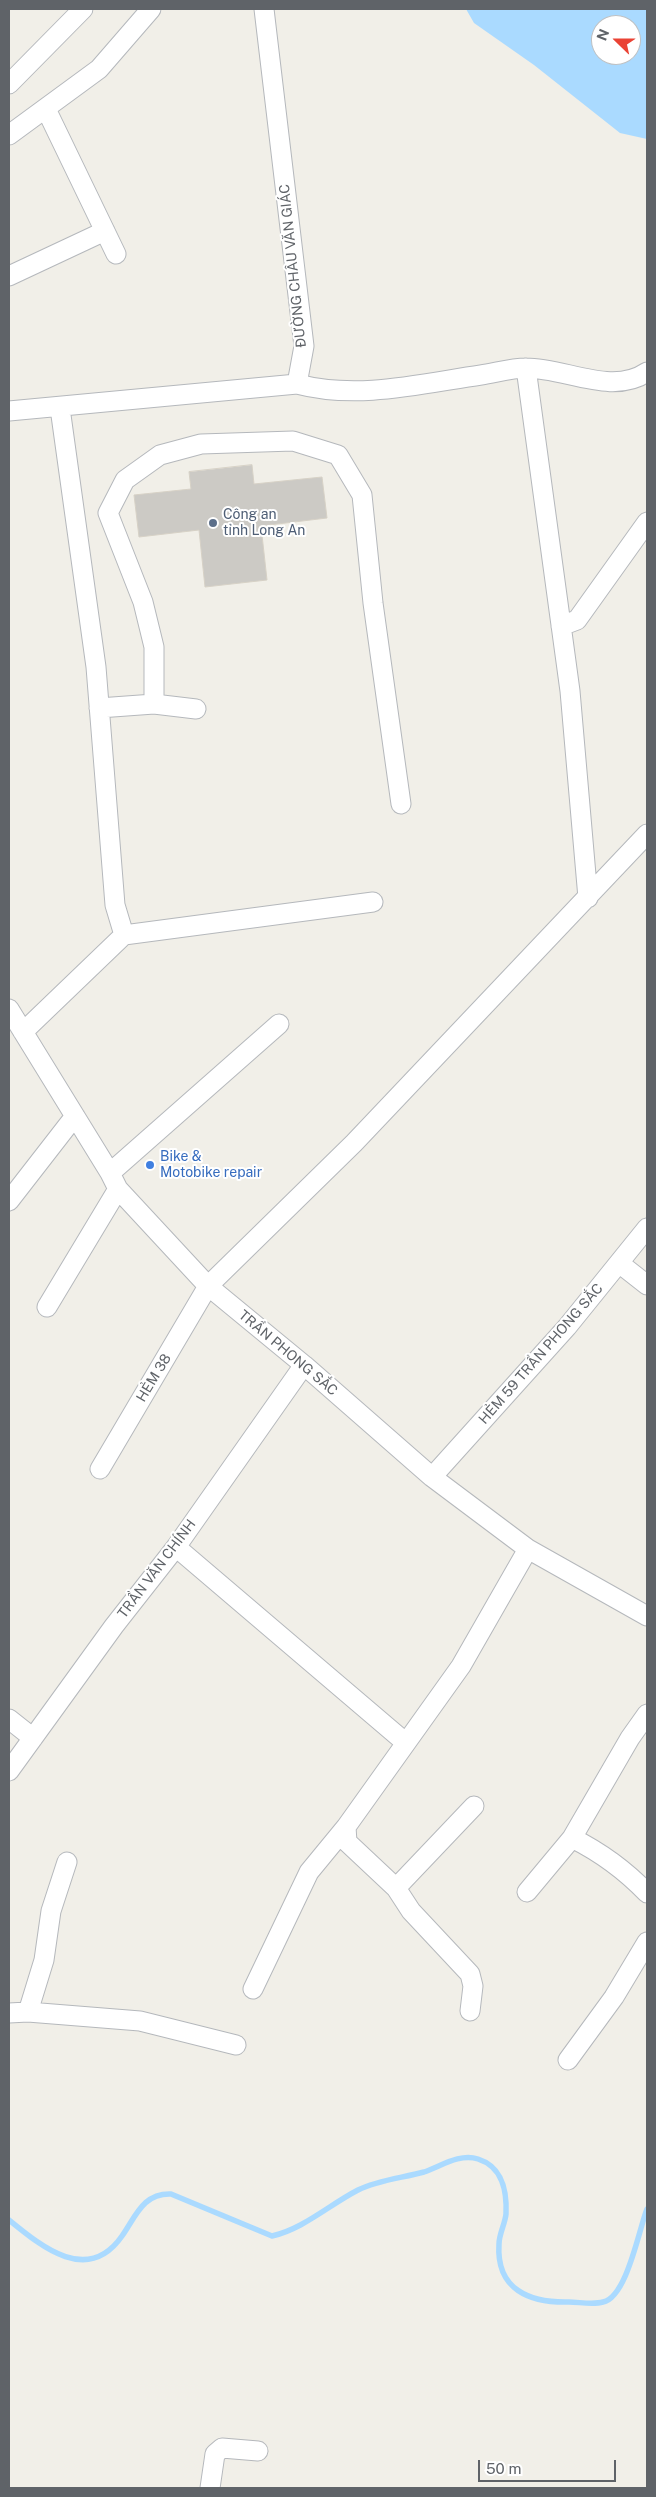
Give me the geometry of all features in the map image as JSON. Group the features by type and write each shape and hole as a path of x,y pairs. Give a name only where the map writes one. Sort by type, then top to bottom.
{"street":[{"path":"9,84 83,9"},
{"path":"9,135 99,69 151,9"},
{"name":"ĐƯỜNG CHÂU VĂN GIÁC","path":"264,9 304,346 297,384"},
{"path":"46,109 116,254"},
{"path":"9,276 105,231"},
{"path":"526,368 570,691 588,898"},
{"path":"9,411 60,408 297,384 323,391 367,392 526,368 617,383 636,379 647,372"},
{"path":"60,408 96,667 116,905 124,935"},
{"path":"154,704 154,647 144,602 108,513 125,480 160,455 201,444 293,441 338,455 362,495 373,604 401,804"},
{"path":"561,626 577,620 647,522"},
{"path":"99,708 154,704 196,709"},
{"name":"HẺM 38","path":"100,1469 208,1286 354,1143 588,898 644,845"},
{"path":"23,1032 124,935 373,902"},
{"name":"TRẦN PHONG SẮC","path":"9,1009 114,1181 208,1286 432,1477 528,1549 647,1616"},
{"path":"47,1306 114,1181 280,1024"},
{"path":"9,1201 75,1116"},
{"name":"HẺM 59 TRẦN PHONG SẮC","path":"432,1477 567,1327 647,1228"},
{"path":"619,1263 647,1285"},
{"name":"TRẦN VĂN CHÍNH","path":"9,1771 176,1547 304,1366"},
{"path":"176,1547 406,1743"},
{"path":"254,1989 309,1872 346,1828 461,1666 528,1549"},
{"path":"527,1892 572,1838 630,1738 647,1714"},
{"path":"9,1720 33,1738"},
{"path":"396,1888 474,1806"},
{"path":"346,1828 347,1842 396,1888 411,1911 470,1974 473,1986 470,2011"},
{"path":"572,1838 597,1851 633,1878 647,1893"},
{"path":"28,2012 44,1960 51,1912 67,1862"},
{"path":"568,2060 614,1997 647,1942"},
{"path":"9,2013 28,2012 140,2021 236,2045"},
{"path":"210,2488 215,2454 222,2448 258,2451"}],"water":[{"path":"466,9 647,9 647,139 620,133 534,65 474,23"}],"building":[{"name":"Công an tỉnh Long An","path":"252,465 254,484 322,477 327,518 261,526 267,580 205,587 199,530 139,537 134,495 191,489 189,472"}],"waterway":[{"path":"9,2220 50,2250 80,2260 95,2258 109,2250 122,2236 141,2207 154,2197 171,2194 272,2236 294,2228 358,2190 382,2181 424,2172 457,2159 471,2158 478,2159 493,2168 502,2181 506,2197 506,2214 499,2240 500,2260 503,2273 510,2283 518,2291 541,2300 595,2303 603,2302 611,2297 619,2288 631,2261 647,2209"}],"place":[{"name":"Công an tỉnh Long An","path":"213,523"},
{"name":"Bike & Motobike repair","path":"150,1165"}]}
